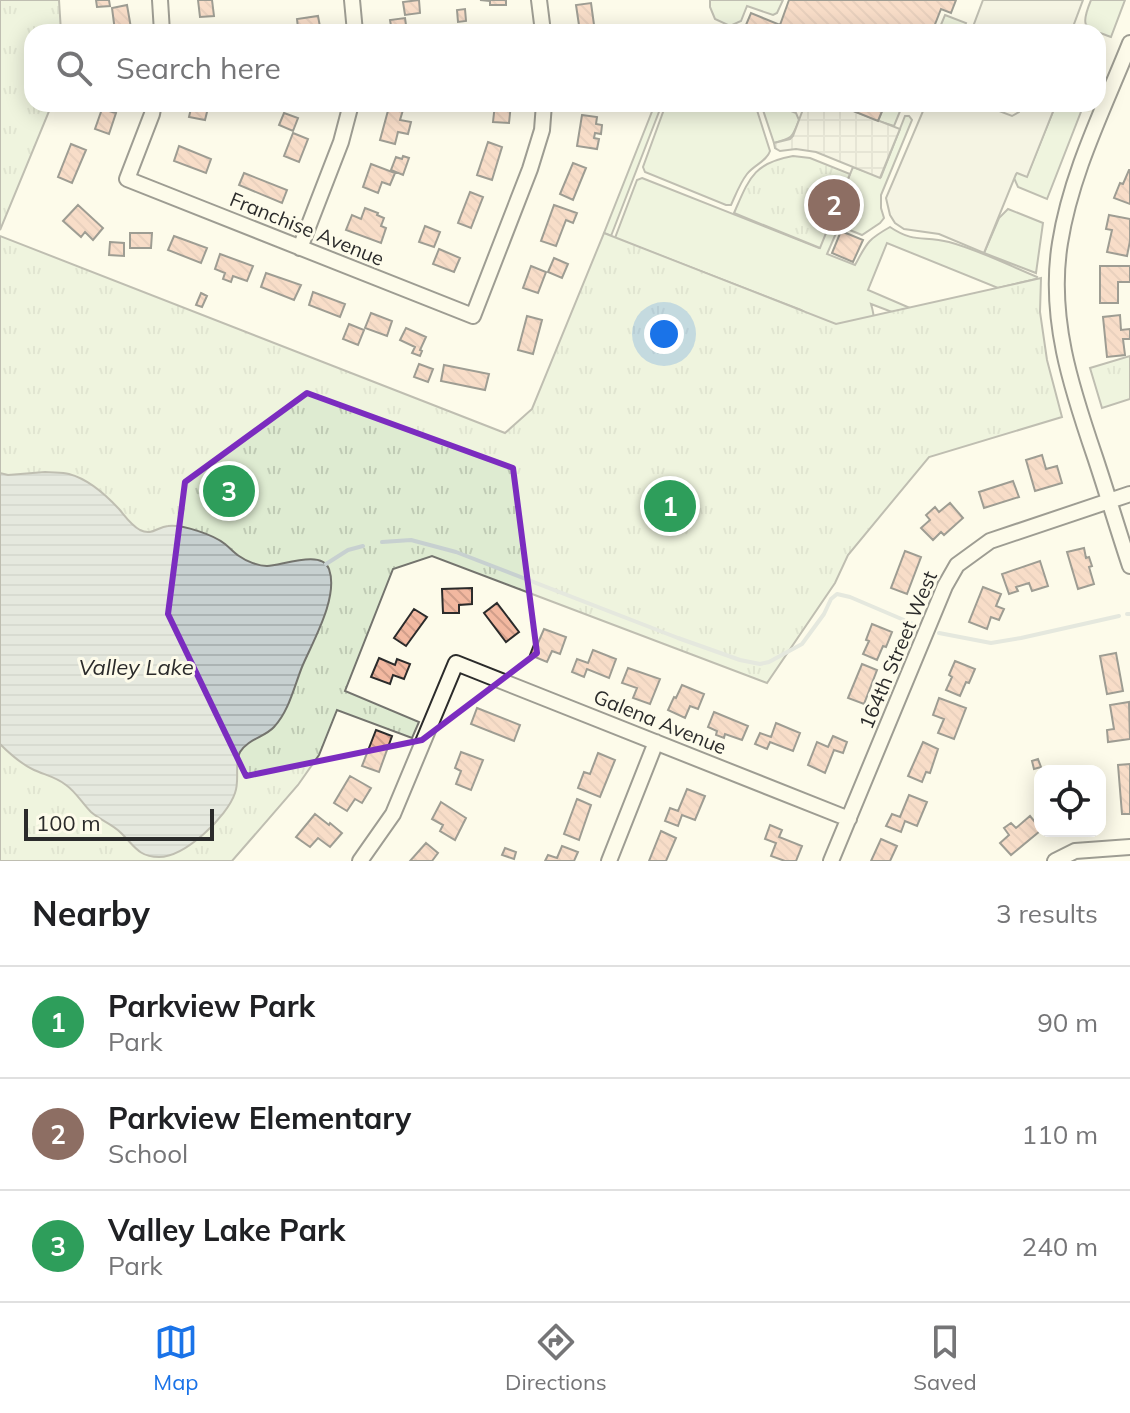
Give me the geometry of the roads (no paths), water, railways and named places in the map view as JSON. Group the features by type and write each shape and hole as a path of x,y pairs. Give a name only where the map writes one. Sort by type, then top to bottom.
{"street":[{"path":"160,0 162,24"},
{"path":"352,0 354,24"},
{"path":"539,0 542,24"},
{"path":"1106,104 1130,43"},
{"name":"Franchise Avenue","path":"152,112 127,179 473,316 530,169 542,130 543,112"},
{"path":"300,248 341,142 349,112"},
{"path":"1103,112 1073,188 1059,245 1056,302 1071,386 1130,566"},
{"name":"164th Street West","path":"831,861 945,586 957,565 990,541 1130,494"},
{"name":"Galena Avenue","path":"360,861 393,814 456,663 849,819"},
{"path":"609,861 656,742"},
{"path":"1055,861 1075,851 1130,847"}],"water":[{"name":"Valley Lake","path":"0,473 69,474 90,484 144,532 168,526 181,527 213,537 256,564 267,566 310,559 325,563 329,569 331,592 328,605 284,714 270,730 240,752 236,788 231,803 223,813 204,834 169,855 159,857 141,853 117,829 91,812 66,785 25,765 0,744"}],"waterway":[{"path":"382,542 411,540 456,552 678,638 760,664 802,644 837,594 918,626"},
{"path":"326,564 348,550 363,546"},
{"path":"939,633 991,643 1119,616"}],"place":[{"name":"Parkview Elementary","path":"834,205"},
{"name":"Valley Lake Park","path":"229,491"},
{"name":"Parkview Park","path":"670,506"}]}
